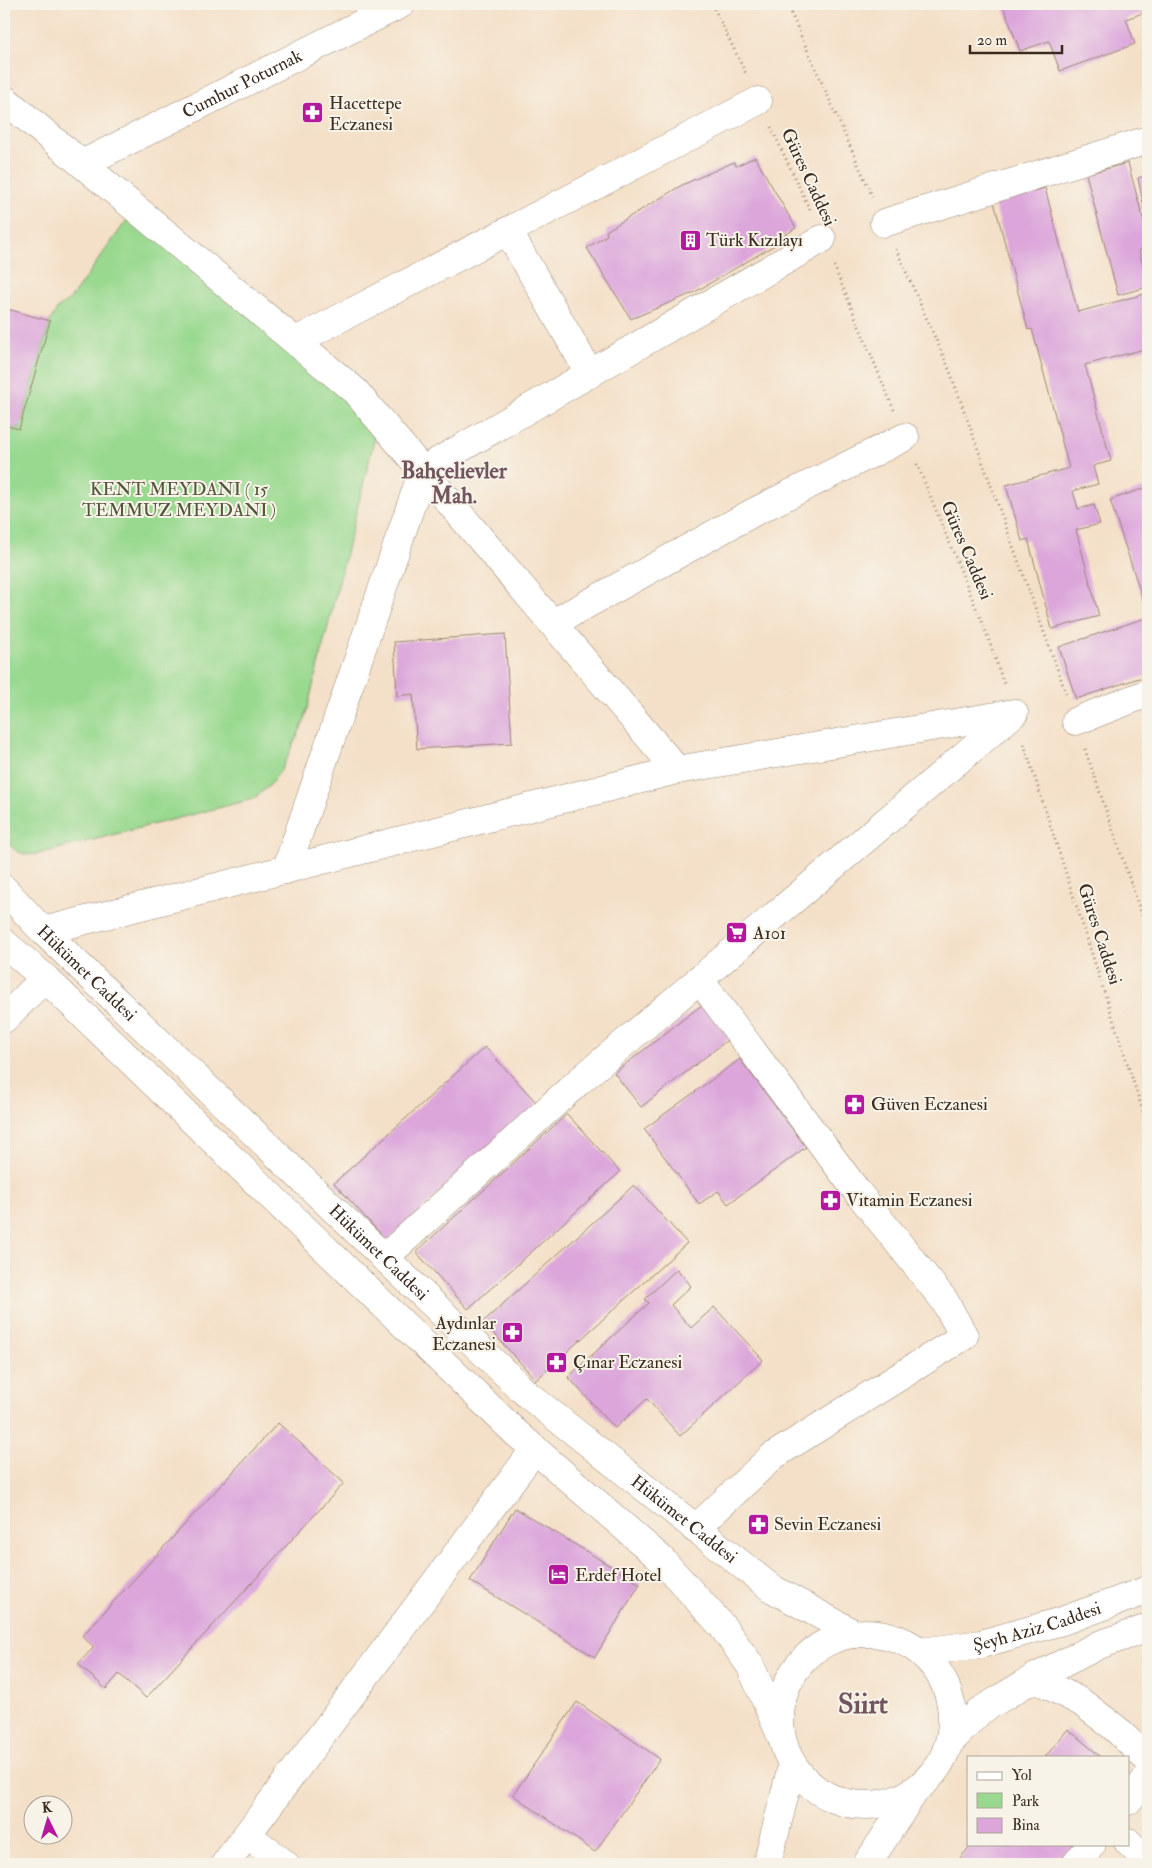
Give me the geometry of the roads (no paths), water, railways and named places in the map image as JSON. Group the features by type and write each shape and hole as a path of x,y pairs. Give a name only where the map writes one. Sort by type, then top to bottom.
{"street":[{"name":"Cumhur Poturnak","path":"82,164 401,4"},
{"path":"4,99 355,391 677,770"},
{"path":"296,341 758,101"},
{"path":"884,223 1148,140"},
{"path":"508,231 590,374"},
{"path":"286,870 423,470 822,239"},
{"path":"553,623 754,512 905,436"},
{"path":"1076,721 1148,693"},
{"path":"43,931 677,770 1014,713 576,1082 384,1258"},
{"name":"Hükümet Caddesi","path":"4,889 43,931 528,1395 771,1588 855,1634"},
{"path":"4,943 45,978 515,1432 660,1558 722,1626 750,1665 780,1733 792,1766 826,1796 871,1806 914,1792"},
{"path":"4,1019 45,978"},
{"path":"695,1528 773,1456 964,1336 944,1300 856,1190 699,979"},
{"path":"225,1864 535,1449"},
{"name":"Şeyh Aziz Caddesi","path":"921,1652 981,1644 1062,1621 1148,1590"},
{"name":"Şeyh Aziz Caddesi","path":"950,1742 980,1711 1034,1678 1099,1645 1148,1628"},
{"path":"780,1733 782,1699 797,1668 822,1645 855,1634 890,1636 921,1652 942,1678 953,1709 950,1742 937,1770 914,1792 867,1864"},
{"path":"1034,1678 1081,1702 1115,1728 1148,1760"},
{"path":"767,1864 792,1766"},
{"path":"1130,1799 1148,1777"},
{"path":"247,1835 285,1864"},
{"path":"1130,1844 1148,1862"},
{"path":"1076,1864 1090,1846"}],"place":[{"name":"Hacettepe Eczanesi","path":"313,113"},
{"name":"Türk Kızılayı","path":"690,240"},
{"name":"A101","path":"737,933"},
{"name":"Güven Eczanesi","path":"855,1104"},
{"name":"Vitamin Eczanesi","path":"830,1200"},
{"name":"Aydınlar Eczanesi","path":"512,1333"},
{"name":"Çınar Eczanesi","path":"557,1362"},
{"name":"Sevin Eczanesi","path":"758,1524"},
{"name":"Erdef Hotel","path":"559,1575"}],"district":[{"name":"Bahçelievler Mah.","path":"454,482"},
{"name":"Siirt","path":"863,1703"}],"park label":[{"name":"KENT MEYDANI ( 15 TEMMUZ MEYDANI )","path":"179,499"}]}
